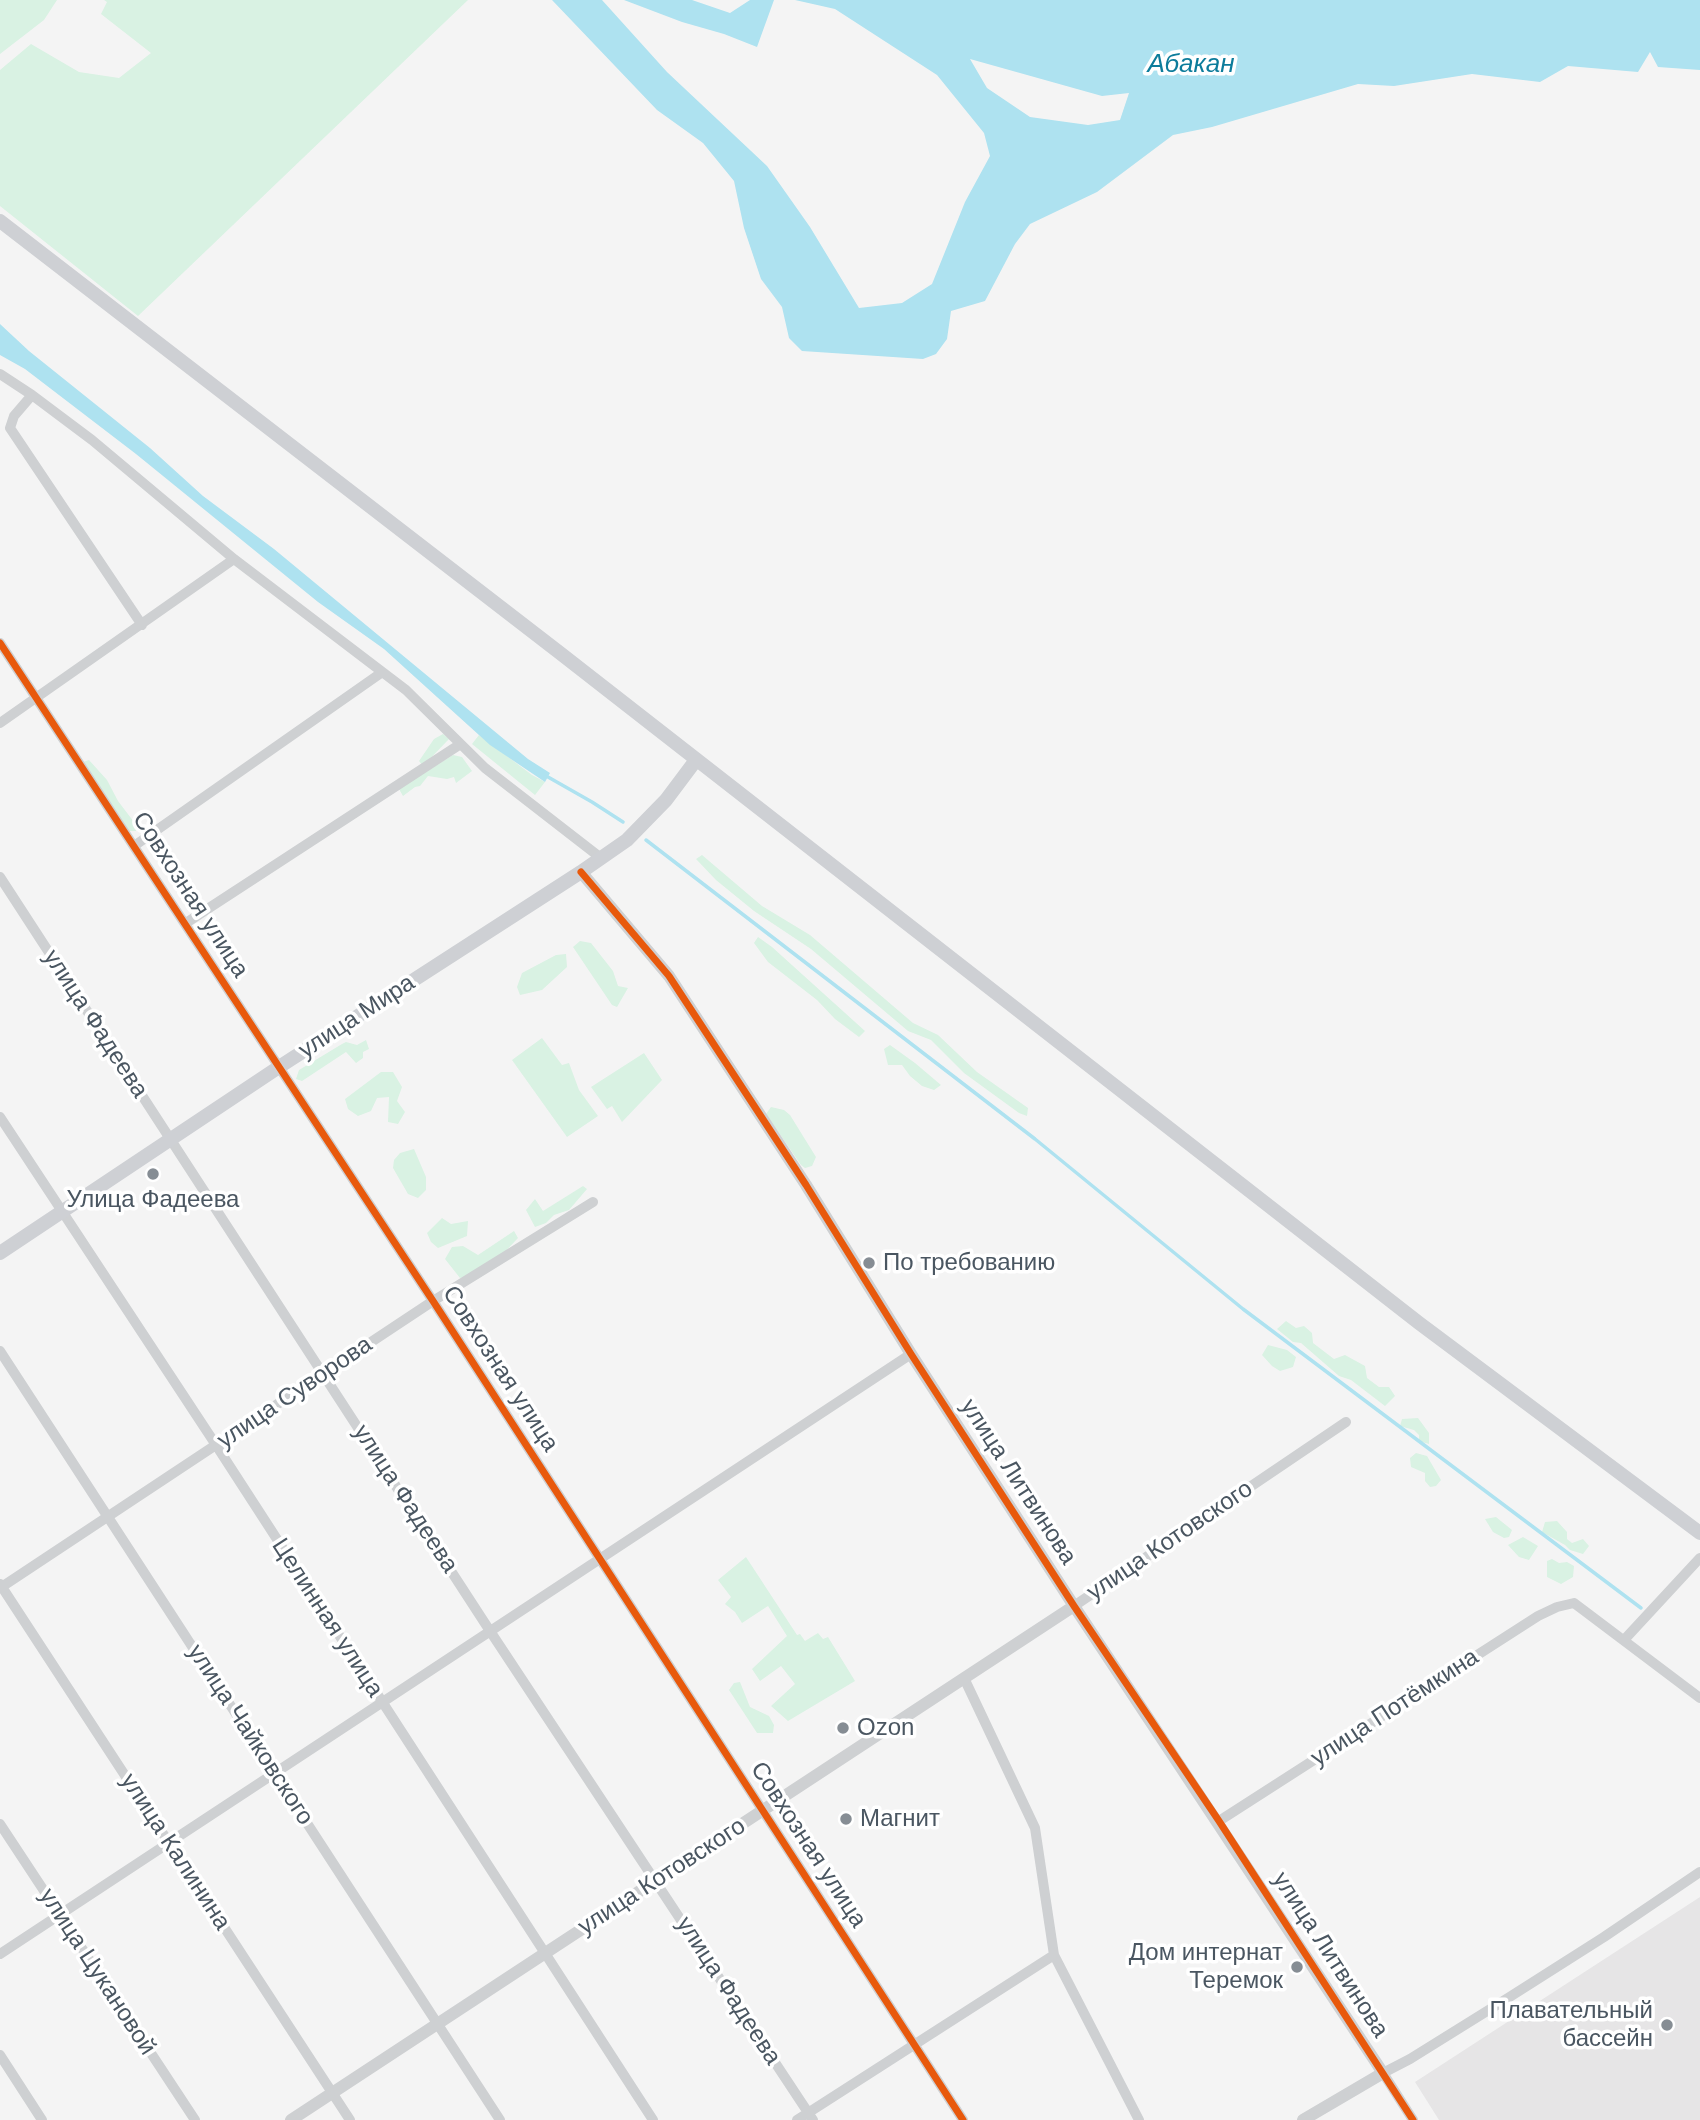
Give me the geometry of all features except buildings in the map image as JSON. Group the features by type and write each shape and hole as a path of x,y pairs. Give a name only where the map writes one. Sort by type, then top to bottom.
{"main road":[{"path":"0,221 1419,1324 1700,1533"},
{"name":"улица Мира","path":"0,1253 627,840 656,810 696,760"}],"street":[{"path":"0,391 4,377 92,440 234,559 406,690 485,768 601,858"},
{"path":"32,395 14,416 10,428 142,625"},
{"path":"0,723 234,559"},
{"name":"Совхозная улица","path":"0,643 433,1301 963,2120"},
{"path":"135,846 381,673"},
{"path":"186,923 458,744"},
{"name":"улица Литвинова","path":"581,872 669,976 806,1185 911,1354 1074,1606 1219,1821 1413,2120"},
{"name":"улица Фадеева","path":"0,877 490,1631 811,2116"},
{"name":"Целинная улица","path":"0,1117 653,2120"},
{"name":"улица Суворова","path":"1,1586 433,1301 593,1202"},
{"name":"улица Чайковского","path":"0,1351 500,2120"},
{"path":"0,1954 911,1354"},
{"name":"улица Котовского","path":"291,2120 1074,1606 1346,1422"},
{"path":"1700,1558 1624,1640 1700,1698"},
{"name":"улица Калинина","path":"1,1586 350,2120"},
{"name":"улица Потёмкина","path":"1219,1821 1538,1616 1557,1607 1574,1603 1624,1640"},
{"path":"964,1678 1035,1828 1054,1955 1139,2120"},
{"name":"улица Цукановой","path":"0,1824 195,2120"},
{"path":"1303,2120 1410,2059 1540,1978 1700,1872"},
{"path":"796,2120 811,2116 915,2044 1054,1955"},
{"path":"0,2055 42,2120"}],"shaded area":[{"path":"1700,1897 1700,2120 1439,2120 1415,2082"}],"green space":[{"path":"0,0 57,0 44,20 0,54"},
{"path":"104,0 468,0 138,316 0,206 0,70 31,44 79,72 119,78 151,53 101,14 107,2"},
{"path":"443,734 449,739 423,766 419,761 434,739"},
{"path":"479,735 545,782 535,795 472,744"},
{"path":"453,755 462,757 472,771 456,783 454,777 447,779 428,776 420,786 403,796 399,789"},
{"path":"89,760 107,780 118,801 137,826 136,831 129,831 83,762"},
{"path":"702,855 762,906 810,935 913,1023 938,1035 977,1072 1028,1108 1027,1116 964,1073 931,1040 908,1031 811,949 754,911 716,880 696,859"},
{"path":"758,937 865,1031 859,1037 768,962 754,943"},
{"path":"580,941 591,943 613,971 618,986 628,988 617,1007 612,1005 573,947"},
{"path":"566,954 567,967 542,990 520,995 517,987 522,973 556,955"},
{"path":"542,1038 562,1065 569,1063 579,1090 598,1116 567,1137 512,1060"},
{"path":"366,1040 369,1049 363,1052 363,1058 356,1063 346,1052 302,1081 296,1079 299,1070 342,1044 346,1042 357,1045"},
{"path":"890,1045 941,1085 934,1090 922,1086 902,1065 888,1065 884,1049"},
{"path":"644,1053 662,1080 622,1122 612,1106 607,1109 591,1087"},
{"path":"381,1072 393,1072 402,1087 397,1101 405,1112 398,1124 388,1122 389,1097 377,1098 371,1111 358,1116 348,1109 345,1099"},
{"path":"771,1107 784,1110 790,1115 816,1157 812,1166 805,1168 801,1165 766,1114"},
{"path":"414,1149 426,1177 426,1190 418,1198 408,1194 393,1168 394,1160 400,1153"},
{"path":"583,1186 587,1189 569,1210 554,1215 546,1223 535,1227 526,1210 535,1199 543,1211"},
{"path":"442,1218 451,1224 468,1221 467,1236 438,1248 427,1233"},
{"path":"514,1231 518,1238 499,1258 478,1274 460,1278 445,1259 452,1247 463,1246 478,1255"},
{"path":"1286,1321 1296,1328 1304,1326 1312,1333 1313,1343 1334,1359 1345,1355 1365,1366 1367,1378 1379,1387 1389,1387 1395,1396 1385,1406 1351,1380 1339,1376 1301,1343 1293,1342 1277,1329"},
{"path":"1268,1345 1287,1350 1296,1357 1293,1367 1280,1371 1272,1366 1262,1355"},
{"path":"1418,1418 1429,1433 1429,1444 1419,1441 1419,1435 1414,1430 1400,1426 1402,1419"},
{"path":"1416,1453 1427,1456 1441,1480 1436,1486 1430,1487 1425,1481 1425,1473 1411,1467 1410,1458"},
{"path":"1496,1517 1512,1530 1509,1537 1504,1538 1493,1532 1485,1519"},
{"path":"1557,1521 1572,1543 1583,1539 1589,1546 1583,1554 1570,1550 1542,1532 1545,1522"},
{"path":"1523,1537 1538,1546 1529,1560 1519,1557 1508,1545"},
{"path":"746,1557 797,1635 800,1634 805,1641 818,1633 823,1639 828,1637 855,1681 788,1721 771,1706 795,1684 781,1666 760,1681 752,1669 787,1636 768,1606 742,1623 735,1612 725,1604 731,1597 718,1580"},
{"path":"1552,1559 1574,1566 1573,1577 1561,1584 1547,1577 1547,1561"},
{"path":"740,1682 750,1707 769,1716 774,1725 773,1733 757,1733 729,1690 734,1683"}],"water":[{"name":"Абакан","path":"552,0 602,0 667,72 767,166 810,227 859,308 902,303 932,284 965,202 990,156 984,133 937,75 835,9 795,0 1700,0 1700,70 1658,67 1650,52 1638,72 1568,66 1540,82 1472,74 1394,86 1358,84 1212,127 1173,135 1097,192 1030,224 1015,244 985,301 951,311 947,339 936,354 923,359 802,351 789,338 782,307 761,279 744,228 734,181 703,143 657,110","holes":["970,59 1102,96 1129,93 1120,120 1088,125 1030,117 987,88"]},
{"path":"624,0 692,0 730,13 750,0 774,0 757,47"},
{"path":"0,324 29,351 150,448 203,496 274,549 528,759 550,773 545,782 490,745 384,649 318,602 136,454 25,369 0,355"}],"waterway":[{"path":"548,777 623,822"},
{"path":"646,840 1035,1139 1243,1309 1641,1608"}],"cycle path":[{"path":"0,643 433,1301 963,2120"},
{"path":"581,872 669,976 806,1185 911,1354 1074,1606 1219,1821 1413,2120"}],"place":[{"name":"Улица Фадеева","path":"153,1174"},
{"name":"По требованию","path":"869,1263"},
{"name":"Ozon","path":"843,1728"},
{"name":"Магнит","path":"846,1819"},
{"name":"Дом интернат Теремок","path":"1297,1967"},
{"name":"Плавательный бассейн","path":"1667,2025"}]}
